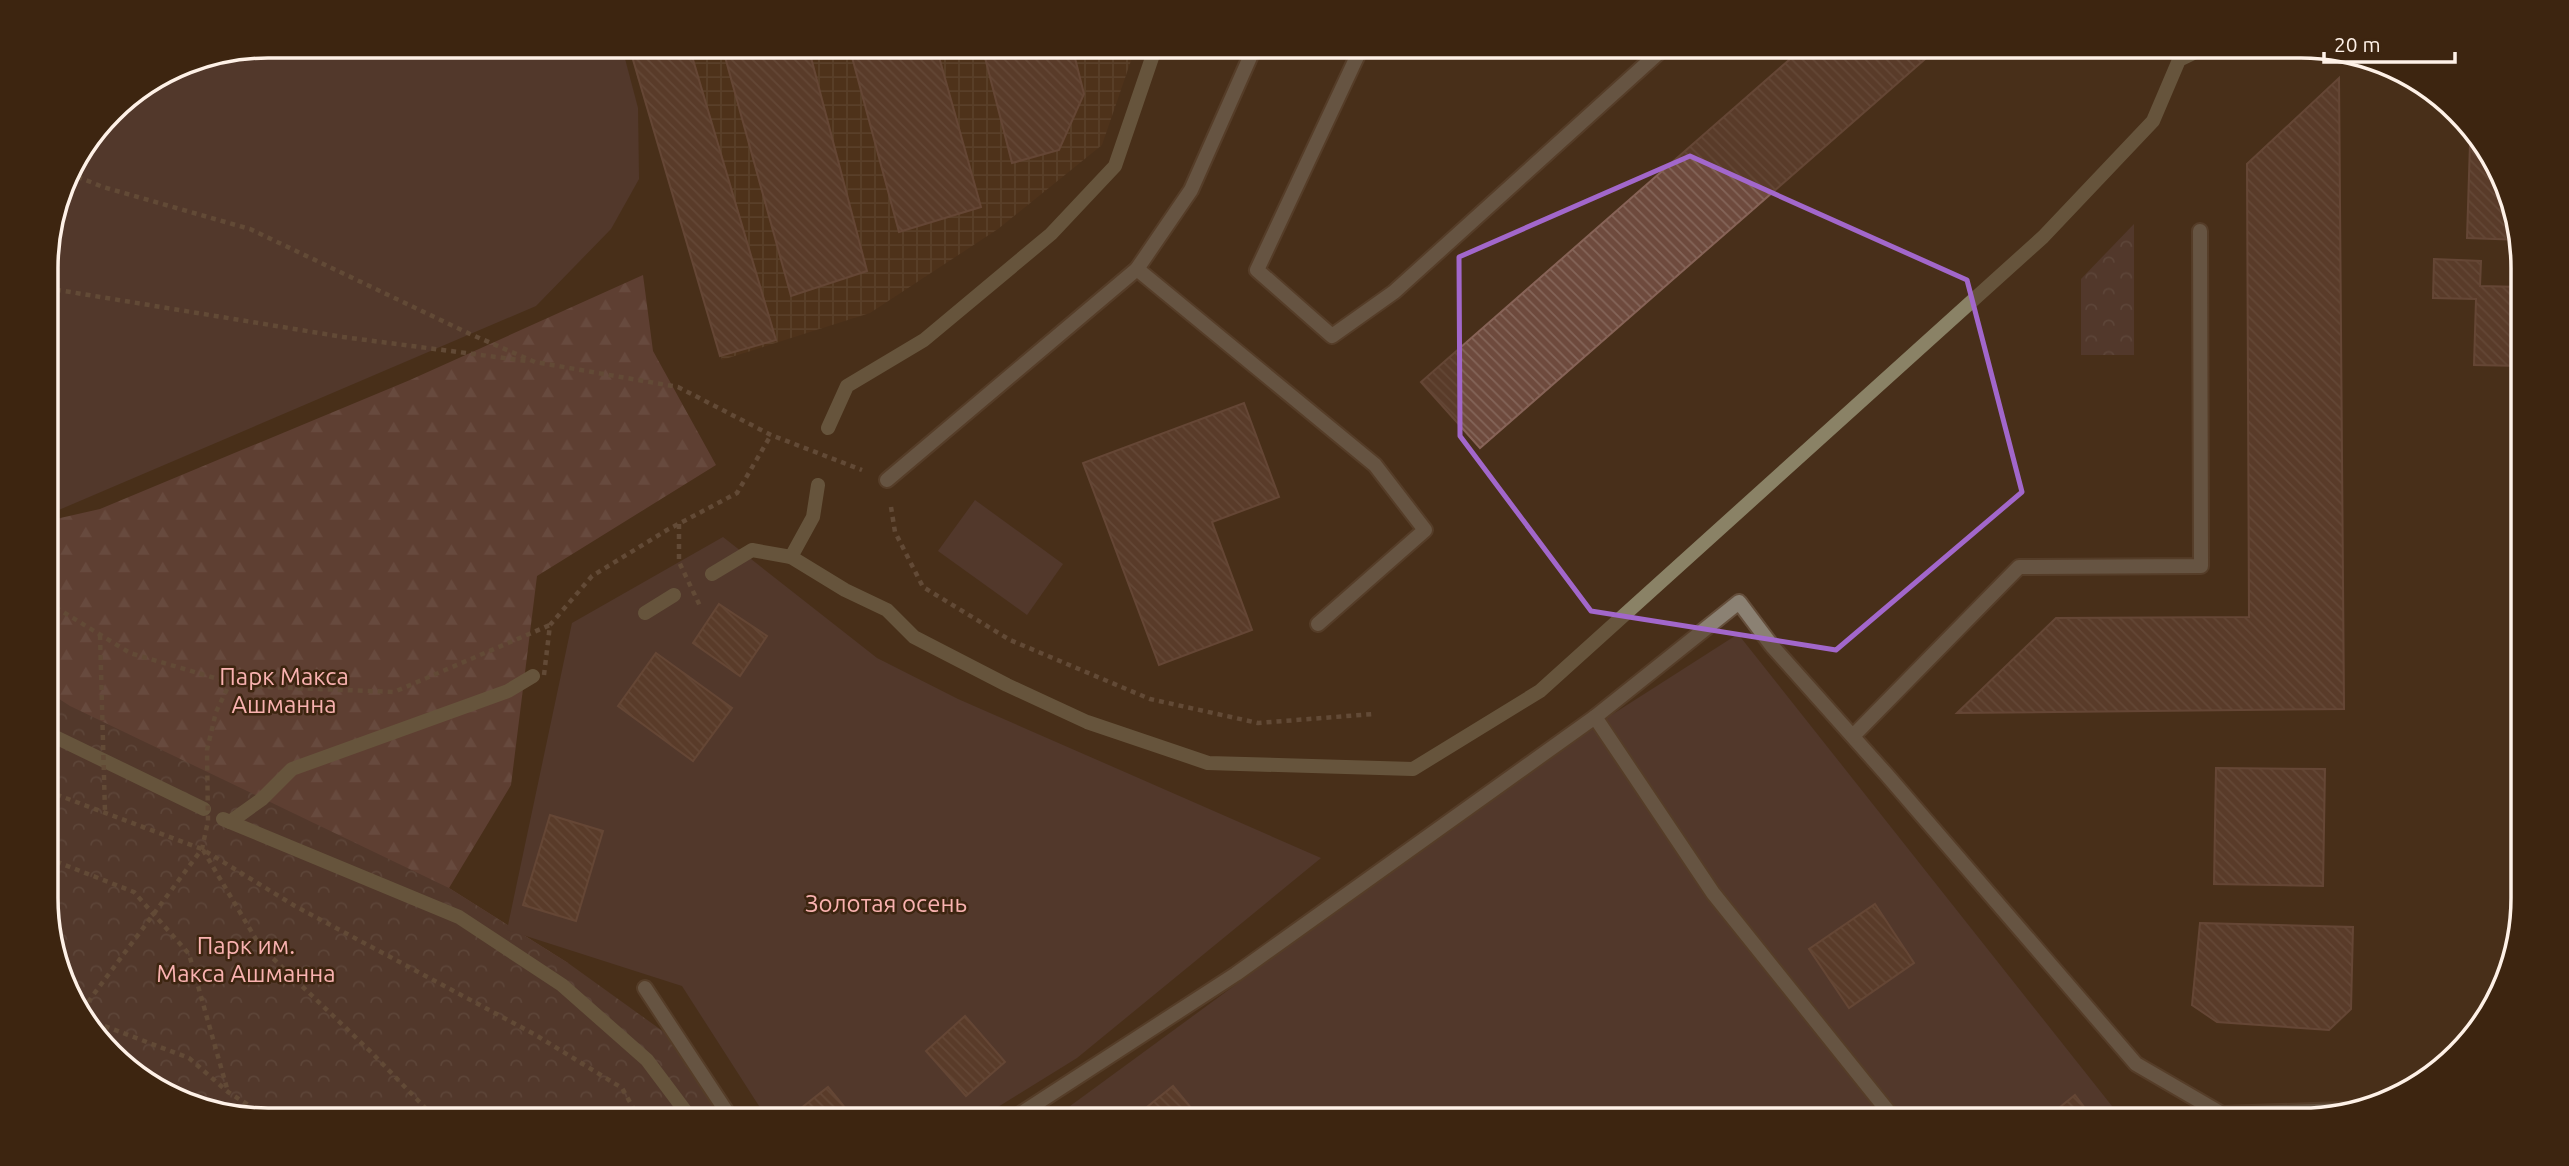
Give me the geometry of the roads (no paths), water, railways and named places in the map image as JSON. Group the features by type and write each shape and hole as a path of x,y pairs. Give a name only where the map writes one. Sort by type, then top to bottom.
{"street":[{"path":"887,480 1137,269 1191,190 1250,58"},
{"path":"1356,58 1257,270 1332,336 1394,292 1653,58"},
{"path":"1853,736 2019,567 2202,566 2200,231"},
{"path":"1137,269 1375,465 1425,530 1318,624"},
{"path":"1029,1108 1236,974 1595,717 1740,602 1772,646 2136,1064 2212,1108"},
{"path":"1595,717 1713,893 1885,1108"},
{"path":"645,988 724,1108"}],"waterway":[{"path":"828,428 847,386 924,340 1051,234 1115,166 1152,58"},
{"path":"712,574 752,550 791,557 845,590 887,610 914,637 1007,685 1087,722 1208,763 1413,769 1540,691 2043,237 2153,121 2179,60 2183,58"},
{"path":"791,557 813,517 818,485"},
{"path":"645,613 674,595"},
{"path":"223,819 230,822 262,799 292,769 508,691 533,676"},
{"path":"58,738 204,809"},
{"path":"230,822 459,917 562,985 647,1060 683,1108"}],"park label":[{"name":"Парк Макса Ашманна","path":"284,691"},
{"name":"Золотая осень","path":"886,904"},
{"name":"Парк им. Макса Ашманна","path":"246,960"}]}
